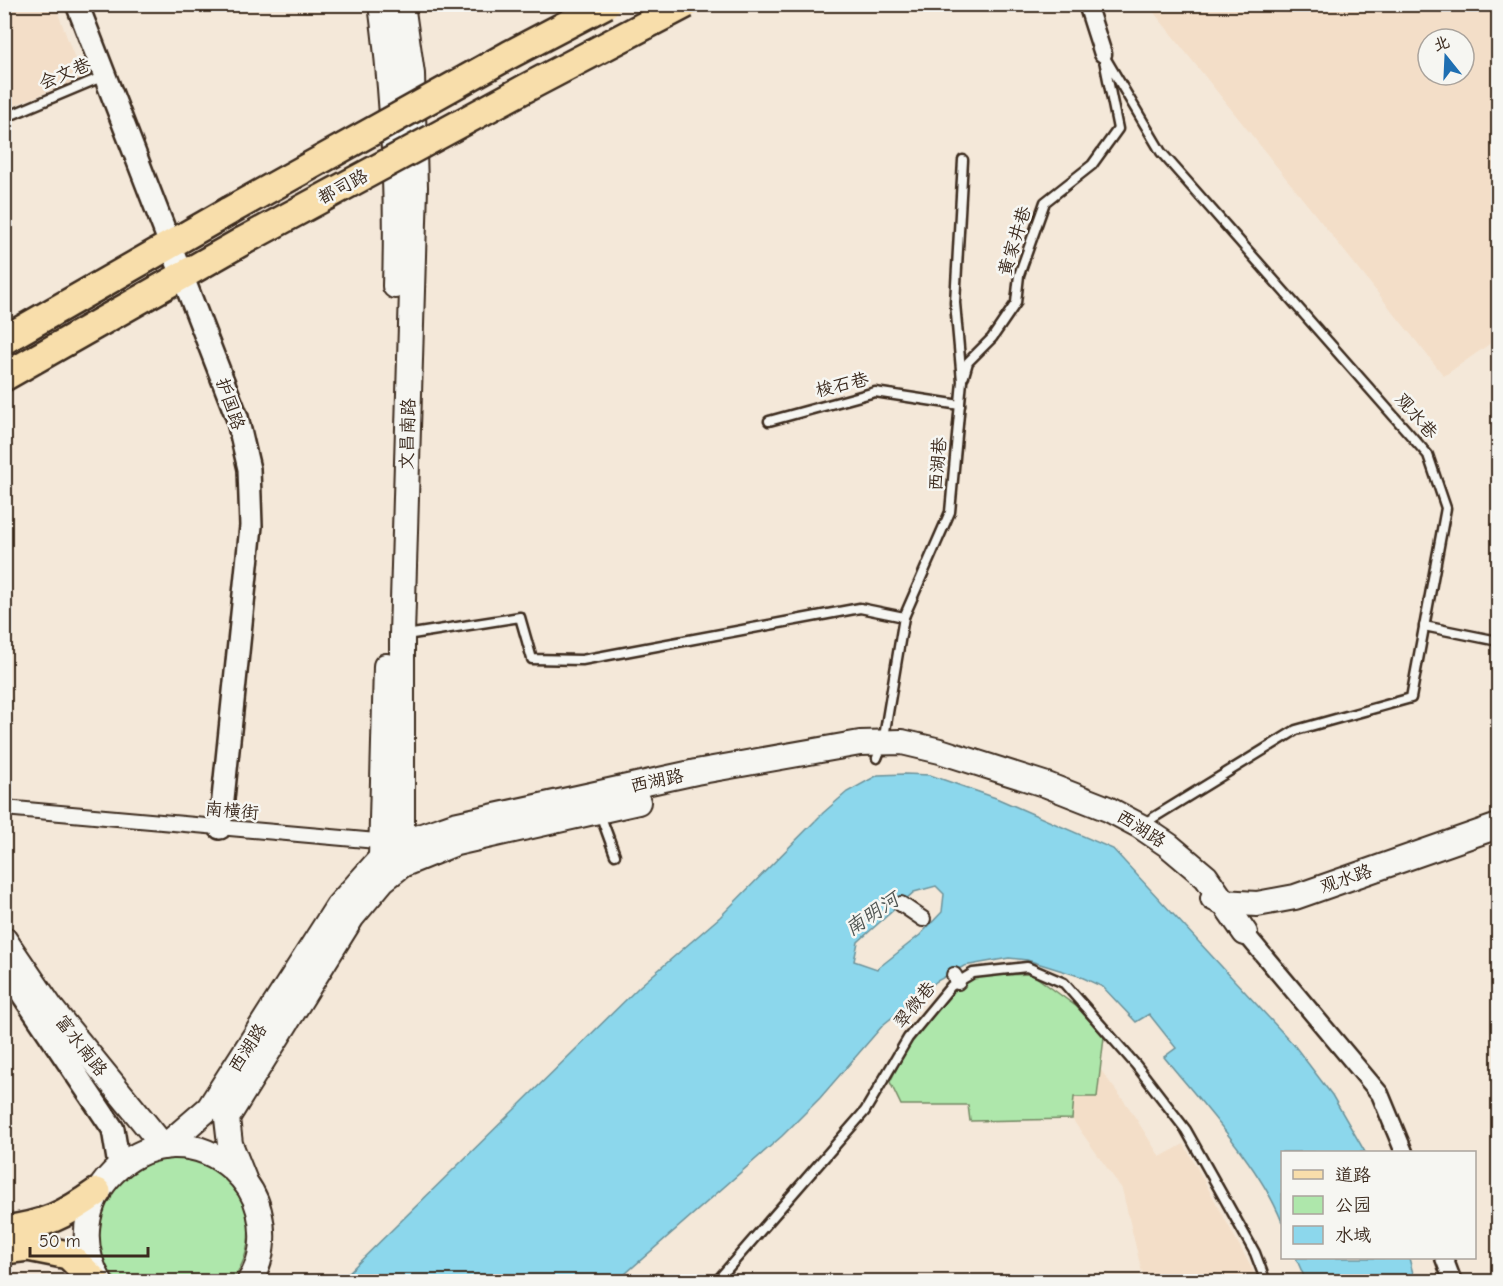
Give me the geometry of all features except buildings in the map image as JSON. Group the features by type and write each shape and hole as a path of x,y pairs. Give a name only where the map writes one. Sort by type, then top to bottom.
{"main road":[{"name":"文昌南路","path":"381,4 391,84 398,193 392,852"},
{"name":"文昌南路","path":"392,852 402,635 415,187 412,74 402,4"},
{"name":"都司路","path":"4,340 229,211 606,4"},
{"name":"都司路","path":"4,377 243,241 686,4"},
{"name":"西湖路","path":"392,852 456,843 698,788 880,750 902,742 940,751 1047,784 1108,809 1140,826 1168,845 1245,933"},
{"name":"西湖路","path":"164,1147 210,1108 338,906 392,852 454,825 696,772 860,743 902,758 936,762 1043,797 1104,822 1199,882"},
{"name":"观水路","path":"1199,882 1257,890 1287,884 1498,809"},
{"name":"观水路","path":"1199,882 1221,902 1257,904 1295,897 1498,826"},
{"name":"西湖路","path":"244,1179 230,1144 226,1118 352,917 383,880 392,852"},
{"name":"西湖路","path":"1221,902 1245,933"},
{"name":"富水南路","path":"4,939 51,1008 164,1147"},
{"path":"4,1230 33,1226 65,1214 97,1192 119,1166 140,1153 164,1147 194,1148 222,1159 244,1179 257,1201 261,1217 264,1281"},
{"path":"97,1192 88,1216 86,1242 92,1268 98,1281"},
{"path":"4,1250 28,1247 68,1255 98,1281"},
{"path":"249,1281 262,1251"}],"street":[{"name":"护国路","path":"77,4 237,417 249,469 251,526 220,828"},
{"path":"1087,4 1103,54"},
{"name":"南横街","path":"4,808 220,828 392,852"},
{"path":"902,904 923,920"},
{"name":"西湖路","path":"1245,933 1380,1094 1404,1151"},
{"name":"富水南路","path":"4,967 113,1129 119,1166"},
{"path":"1445,1259 1453,1281"}],"lane":[{"name":"黄家井巷","path":"962,381 968,362 992,338 1016,303 1019,275 1045,202 1092,165 1118,129 1103,54"},
{"name":"观水巷","path":"1103,54 1161,152 1428,455 1446,508 1411,698 1296,730 1140,826"},
{"name":"会文巷","path":"4,118 104,76"},
{"name":"西湖巷","path":"880,750 904,617 950,512 962,381 954,303 963,160"},
{"name":"梭石巷","path":"769,421 875,392 960,405"},
{"path":"402,635 520,617 532,659 582,660 860,608 904,617"},
{"path":"1424,626 1498,641"},
{"path":"599,811 615,855"},
{"name":"翠微巷","path":"716,1281 865,1111 908,1038 956,979 973,973 1027,967 1064,983 1129,1056 1186,1130 1255,1253 1266,1281"}],"shaded area":[{"path":"5,4 55,5 82,78 5,109"},
{"path":"1148,5 1498,5 1498,338 1444,376"},
{"path":"1100,1069 1130,1109 1160,1157 1184,1144 1256,1276 1240,1281 1144,1281 1122,1189 1072,1119 1073,1097 1097,1097"}],"green space":[{"path":"1032,974 1077,1007 1104,1037 1097,1097 1074,1097 1072,1119 970,1121 968,1105 901,1105 890,1082 908,1045 940,1003 973,976"},
{"path":"183,1157 219,1171 238,1190 244,1203 249,1230 248,1244 238,1271 230,1282 117,1281 107,1268 101,1253 99,1238 104,1206 111,1191 121,1178 146,1162"}],"water":[{"name":"南明河","path":"878,775 930,775 996,798 1113,849 1294,1045 1332,1095 1364,1151 1281,1151 1281,1220 1260,1180 1245,1158 1164,1057 1176,1048 1149,1014 1136,1022 1103,987 1079,976 1027,960 1009,958 964,966 937,981 884,1024 820,1098 782,1136 617,1281 339,1282 640,986 720,917 823,813 847,792","holes":["936,886 944,894 942,912 920,935 877,969 854,961 858,942 914,892"]},
{"path":"1296,1259 1409,1259 1415,1281 1306,1281"}]}
